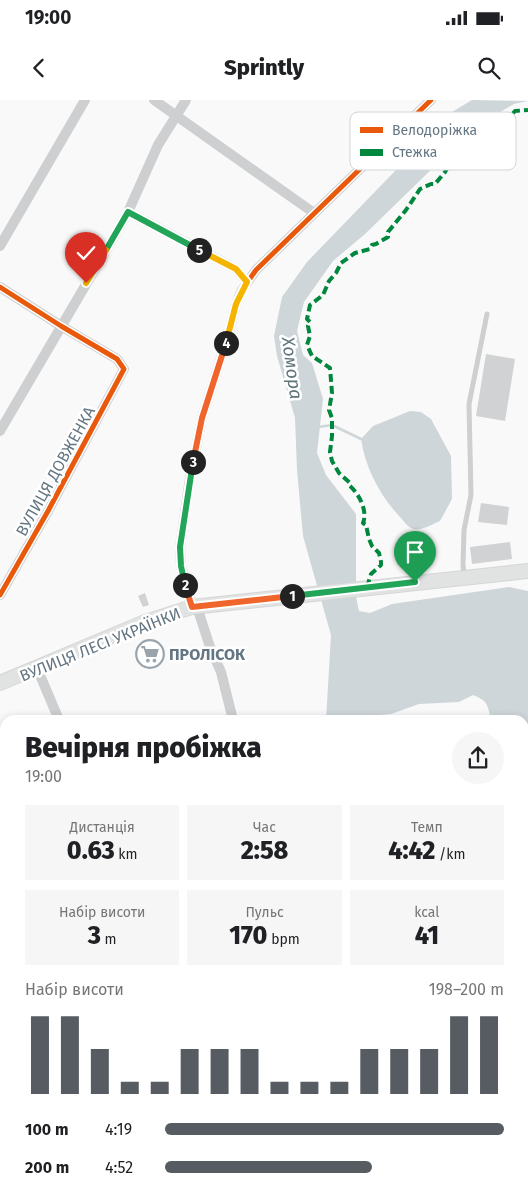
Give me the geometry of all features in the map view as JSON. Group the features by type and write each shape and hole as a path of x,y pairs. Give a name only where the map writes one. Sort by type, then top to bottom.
{"main road":[{"name":"ВУЛИЦЯ ЛЕСІ УКРАЇНКИ","path":"0,683 145,622 195,607 528,571"}],"street":[{"path":"0,246 85,100"},
{"path":"154,100 314,213"},
{"path":"0,431 128,212 158,145 186,100"},
{"path":"419,112 431,100"},
{"path":"232,715 221,672 181,566 180,547 190,478 202,418 236,304 247,282 256,270 359,170"},
{"path":"128,212 236,269 247,282"},
{"path":"236,269 256,270"},
{"path":"0,287 61,326"},
{"name":"ВУЛИЦЯ ДОВЖЕНКА","path":"0,595 48,511 124,369 117,359 61,326"},
{"path":"37,668 57,715"}],"lane":[{"path":"464,578 464,530 471,495 469,404 487,314"}],"water":[{"path":"472,100 528,101 514,104 500,112 452,112"},
{"name":"Хомора","path":"396,170 431,170 365,234 333,261 304,302 297,331 303,355 312,363 323,399 317,453 326,475 356,514 356,597 359,611 370,613 392,604 509,587 528,591 528,715 490,715 485,702 473,695 459,702 419,704 391,714 326,715 331,635 303,536 297,470 295,418 277,356 274,336 282,297 307,262"},
{"path":"410,411 421,412 431,419 451,456 452,499 440,521 426,528 418,529 411,528 386,500 374,481 361,439 373,426"}],"building":[{"path":"486,354 515,359 505,421 476,416"},
{"path":"481,503 509,507 507,525 478,522"},
{"path":"510,542 512,559 472,564 470,547"},
{"path":"145,593 149,605 143,607 138,596"}],"waterway":[{"path":"318,427 332,425 361,439"}],"marked path":[{"path":"514,112 528,110"},
{"path":"367,587 371,574 381,565 379,553 372,546 366,525 363,523 364,513 357,493 339,473 332,461 330,452 332,418 329,410 332,393 330,368 312,356 307,345 310,336 308,326 310,322 307,319 310,305 323,295 329,281 341,263 355,253 370,249 372,245 388,237 388,232 420,189 435,184 446,170"}],"cycle path":[{"path":"419,112 431,100"},
{"path":"192,607 181,566 180,547 190,478 202,418 236,304 242,290 256,270 359,170"},
{"path":"0,287 117,359 124,369 48,511 0,595"}],"place":[{"name":"ПРОЛІСОК","path":"150,654"}],"route":[{"path":"86,283 128,212 236,269 247,282 236,304 202,418 190,478 180,547 181,566 192,607 415,582"}]}
